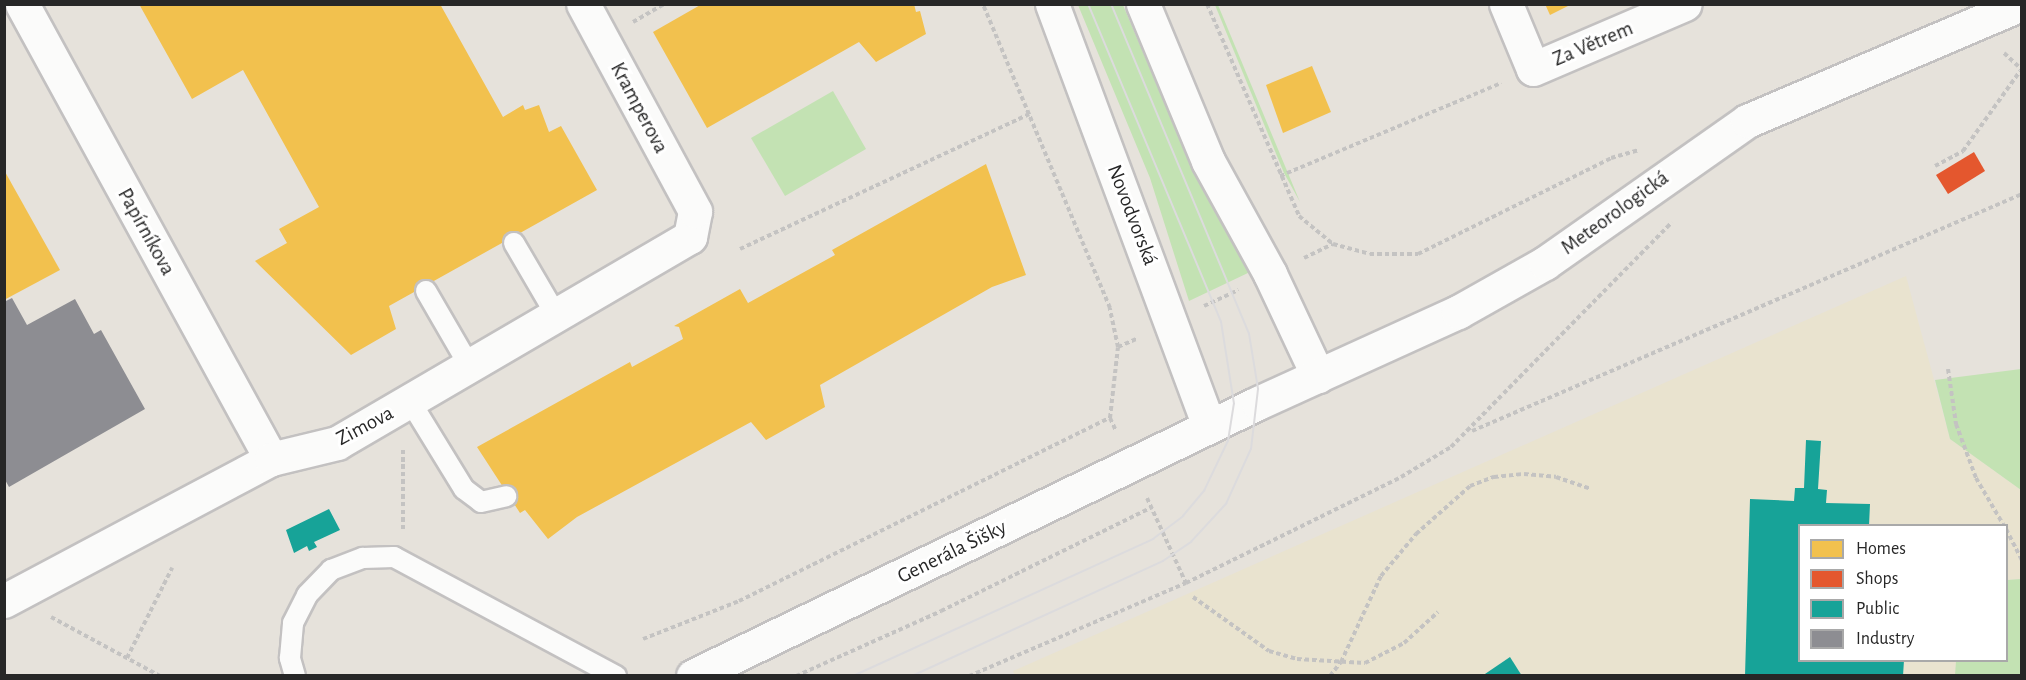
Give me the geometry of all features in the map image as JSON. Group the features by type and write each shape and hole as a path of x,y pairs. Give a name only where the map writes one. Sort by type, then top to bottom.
{"main road":[{"name":"Papírníkova","path":"22,4 271,459"},
{"name":"Kramperova","path":"583,4 695,211"},
{"name":"Novodvorská","path":"1052,4 1173,321 1209,426"},
{"path":"1143,4 1208,161 1270,274 1318,376"},
{"path":"1506,4 1533,69"},
{"name":"Za Větrem","path":"1533,69 1685,4"},
{"name":"Meteorologická","path":"1209,426 1388,347 1502,288 1545,263 1747,121 2020,7"},
{"name":"Zimova","path":"4,601 271,459 337,443 690,237 695,211"},
{"name":"Generála Šišky","path":"693,675 1209,426"}],"lane":[{"path":"514,243 556,315"},
{"path":"426,291 470,367"},
{"path":"410,401 464,489 480,502 506,496"},
{"path":"295,675 290,658 293,623 307,595 331,570 363,558 394,557 616,675"}],"path":[{"path":"643,639 739,601 1110,418 1118,347 1105,291 983,4"},
{"path":"1207,4 1299,216 1333,244 1370,254 1418,254 1611,158"},
{"path":"1935,166 1963,151 2021,71 2008,54 1998,52"},
{"path":"1280,176 1533,69"},
{"path":"740,249 1029,114"},
{"path":"969,675 1186,583 1407,474 1469,432 2022,194"},
{"path":"1469,432 1676,218"},
{"path":"1118,347 1333,244"},
{"path":"1948,369 1960,435 1976,478 2004,524"},
{"path":"403,534 404,440"},
{"path":"1330,675 1341,662 1381,576 1416,534 1470,486 1494,477 1524,474 1556,477 1590,489"},
{"path":"796,675 940,611 1152,507"},
{"path":"2008,531 2022,560"},
{"path":"127,658 172,568"},
{"path":"1193,597 1269,651 1297,659 1341,662 1365,663 1404,643 1438,612"},
{"path":"43,612 160,675"}],"shaded area":[{"path":"1906,276 1950,439 2021,490 2021,579 2008,580 2008,524 1798,524 1798,662 1956,662 1955,675 1015,676 1013,671"}],"green space":[{"path":"1078,5 1123,5 1190,163 1250,272 1189,301 1150,178"},
{"path":"1215,5 1218,5 1300,202 1284,173"},
{"path":"833,91 866,149 785,196 751,138"},
{"path":"2022,369 2021,490 1950,439 1935,380"},
{"path":"2021,579 2021,675 1955,675 1956,662 2008,662 2008,580"}],"building: Homes":[{"path":"139,4 440,4 503,117 523,105 525,110 539,105 549,132 561,126 597,190 389,306 396,329 351,355 255,261 287,243 279,229 319,207 243,70 192,99"},
{"path":"702,4 914,4 916,12 920,11 926,34 876,62 859,42 707,128 653,32"},
{"path":"1545,4 1572,4 1550,15"},
{"path":"1312,66 1331,112 1283,133 1266,85"},
{"path":"986,164 1026,275 992,287 820,385 825,407 766,440 751,422 577,517 548,539 525,510 520,513 477,447 630,362 632,367 683,339 679,327 674,326 740,289 748,303 835,255 832,250"},
{"path":"4,170 60,270 4,300"}],"building: Shops":[{"path":"1974,152 1985,171 1948,194 1936,175"}],"building: Public":[{"path":"1806,440 1821,441 1818,489 1827,490 1826,503 1870,504 1869,524 1798,524 1798,662 1904,662 1903,676 1745,676 1750,499 1794,501 1795,488 1804,488"},
{"path":"329,509 340,530 314,542 317,547 309,551 307,546 294,553 286,530"},
{"path":"1510,657 1522,676 1482,676"}],"building: Industry":[{"path":"12,298 27,325 75,299 94,334 101,330 145,409 9,487 4,478 4,302"}],"tram line":[{"path":"853,676 1153,539 1183,516 1204,491 1228,441 1234,404 1221,322 1088,4"},
{"path":"912,676 1163,561 1191,542 1226,504 1251,449 1258,389 1249,334 1111,4"}]}
